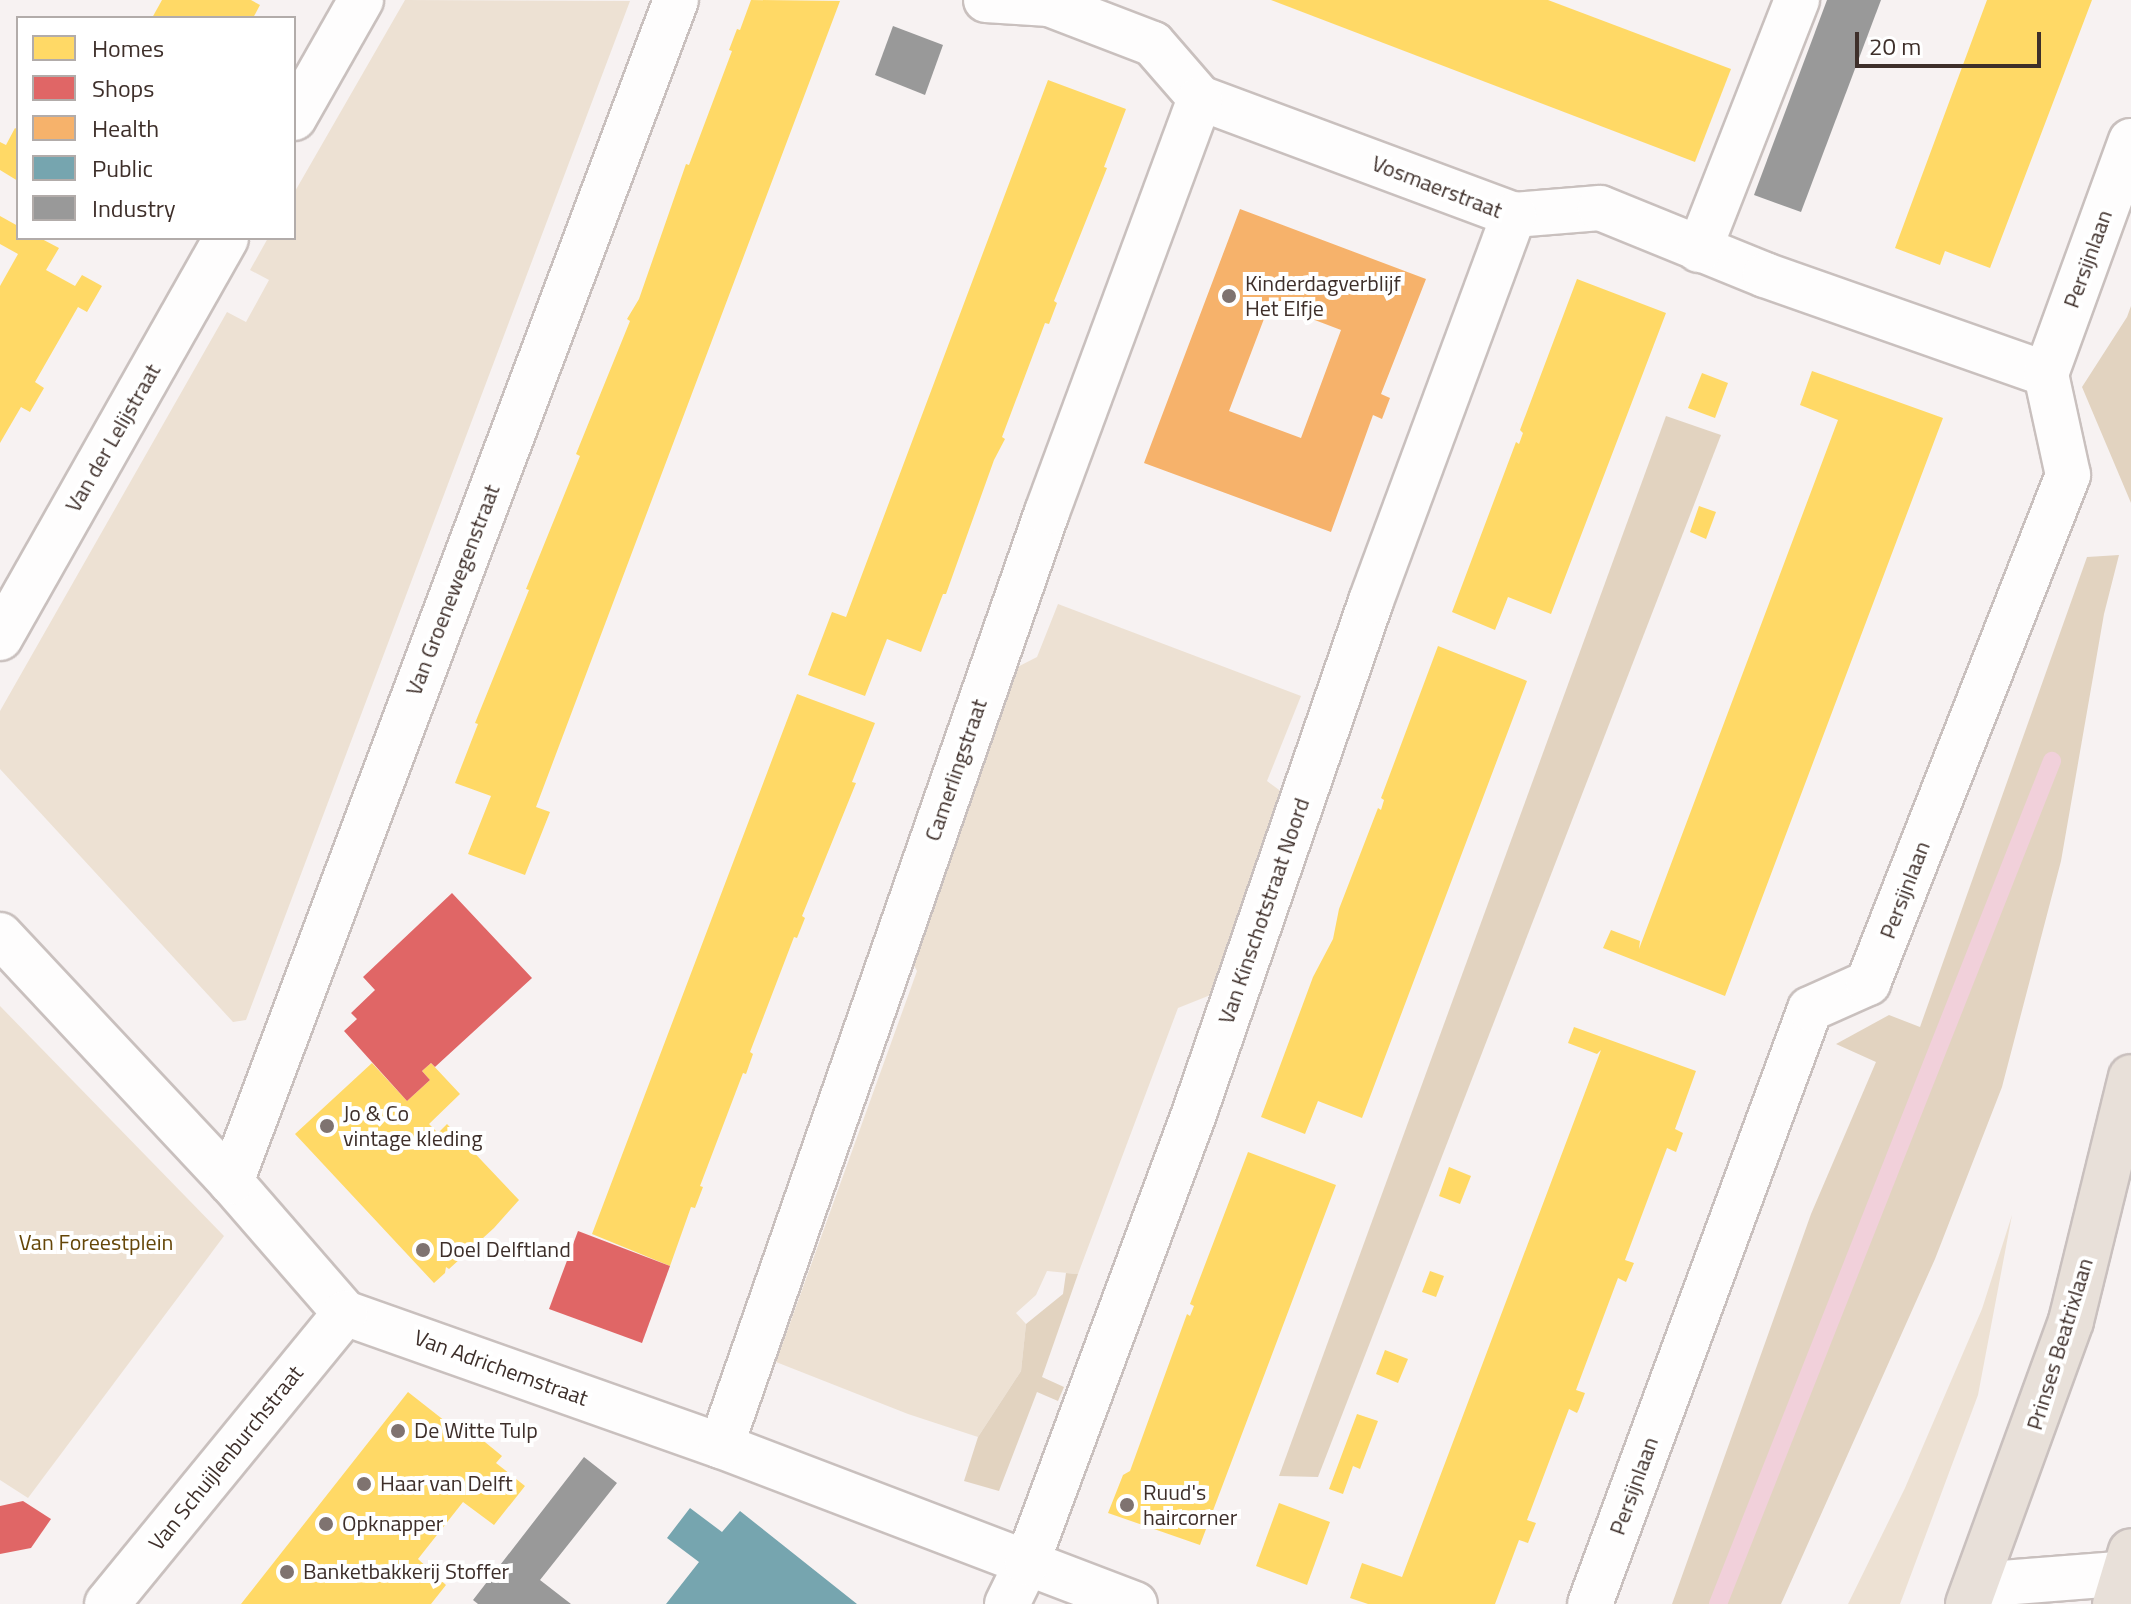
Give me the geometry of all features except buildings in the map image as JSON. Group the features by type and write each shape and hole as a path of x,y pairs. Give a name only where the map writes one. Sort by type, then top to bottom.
{"main road":[{"name":"Prinses Beatrixlaan","path":"1981,1598 2071,1321 2131,1077"}],"street":[{"path":"296,114 361,0"},
{"name":"Van Groenewegenstraat","path":"231,1182 676,0"},
{"name":"Vosmaerstraat","path":"986,0 1049,4 1153,44 1200,98 1514,215 1600,208 1699,250 2046,374"},
{"path":"1699,250 1797,0"},
{"name":"Camerlingstraat","path":"721,1446 1047,512 1200,98"},
{"name":"Persijnlaan","path":"1590,1604 1810,1009 1868,983 2068,475 2046,374 2131,141"},
{"name":"Van Kinschotstraat Noord","path":"1007,1604 1027,1563 1195,1111 1371,601 1514,215"},
{"name":"Van der Lelijstraat","path":"0,638 225,240"},
{"name":"Van Adrichemstraat","path":"0,935 231,1182 345,1313 721,1446 1135,1604"},
{"name":"Van Schuijlenburchstraat","path":"107,1604 345,1313"},
{"path":"1981,1598 2126,1575"}],"green space":[{"path":"405,0 630,1 246,1020 233,1022 0,769 0,711 227,312 246,322 269,280 250,270 267,240 296,240 296,190"},
{"path":"1058,604 1301,696 1267,781 1290,798 1213,994 1178,1008 1078,1274 1047,1271 1036,1295 1016,1313 1026,1324 1021,1371 978,1437 908,1414 776,1362 917,971 899,940 1002,675 1037,657"},
{"name":"Van Foreestplein","path":"0,1006 224,1236 28,1498 0,1480"},
{"path":"2012,1215 1978,1395 1900,1604 1848,1604 1905,1488 1982,1309"}],"shaded area":[{"path":"2131,306 2131,503 2082,387"},
{"path":"1666,416 1721,435 1318,1477 1279,1476"},
{"path":"2119,555 2104,614 2061,861 2002,1087 1935,1259 1781,1604 1672,1604 1811,1214 1876,1062 1836,1044 1889,1015 1920,1027 2087,557"},
{"path":"1066,1273 1078,1274 1042,1377 1064,1387 1058,1401 1037,1392 999,1491 964,1481 978,1437 1021,1371 1026,1324 1063,1294"}],"waterway":[{"path":"1718,1604 2052,761"}],"place":[{"name":"Kinderdagverblijf Het Elfje","path":"1229,296"},
{"name":"Jo & Co vintage kleding","path":"327,1126"},
{"name":"Doel Delftland","path":"423,1250"},
{"name":"De Witte Tulp","path":"398,1431"},
{"name":"Haar van Delft","path":"364,1484"},
{"name":"Ruud's haircorner","path":"1127,1505"},
{"name":"Opknapper","path":"326,1524"},
{"name":"Banketbakkerij Stoffer","path":"287,1572"}]}
